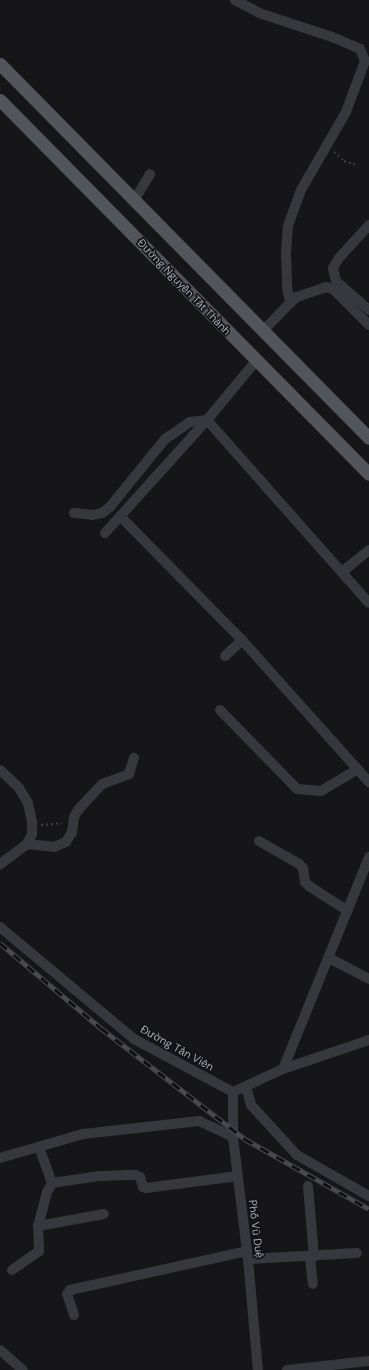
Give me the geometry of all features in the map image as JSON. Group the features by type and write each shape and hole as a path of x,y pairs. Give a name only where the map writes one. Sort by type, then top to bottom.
{"main road":[{"path":"0,64 134,198 369,438"},
{"name":"Đường Nguyễn Tất Thành","path":"0,100 369,474"}],"street":[{"path":"236,0 259,13 332,37 360,49 367,59 346,112 328,146 301,190 288,226 286,259 290,303"},
{"path":"134,198 150,174"},
{"path":"369,224 339,258 333,268 336,281 369,310"},
{"path":"263,330 297,297 326,287 333,289 369,325"},
{"path":"105,533 207,420 256,361"},
{"path":"74,513 92,515 102,513 110,507 165,439 190,422 207,420"},
{"path":"207,420 369,603"},
{"path":"120,516 242,640 369,782"},
{"path":"342,572 369,550"},
{"path":"225,656 242,640"},
{"path":"220,710 297,789 321,791 358,769"},
{"path":"27,844 54,847 66,842 72,832 74,817 78,810 102,784 129,774 134,758"},
{"path":"0,770 22,793 28,803 32,825 27,844 0,864"},
{"path":"260,841 299,864 303,868 305,882 309,886 348,911"},
{"path":"283,1069 348,911 366,873 369,857"},
{"name":"Đường Tản Viên","path":"0,927 134,1039 233,1092"},
{"path":"329,958 369,979"},
{"path":"233,1092 246,1088 283,1069 369,1040"},
{"path":"246,1088 251,1105 297,1155 369,1196"},
{"name":"Phố Vũ Duệ","path":"233,1092 233,1137 247,1255 258,1370"},
{"path":"0,1158 98,1132 199,1121 233,1137"},
{"path":"39,1147 52,1184"},
{"path":"12,1270 39,1251 38,1226 47,1192 52,1184 100,1176 135,1175 140,1177 143,1187 146,1188 238,1176"},
{"path":"308,1186 313,1284"},
{"path":"38,1226 104,1214"},
{"path":"74,1315 67,1294 70,1290 247,1255 312,1257 357,1253"},
{"path":"0,1350 23,1370"},
{"path":"287,1370 369,1361"}],"path":[{"path":"328,146 344,161 356,165"},
{"path":"32,825 62,823"}],"railway":[{"path":"0,943 101,1028 245,1139 369,1209"}]}
